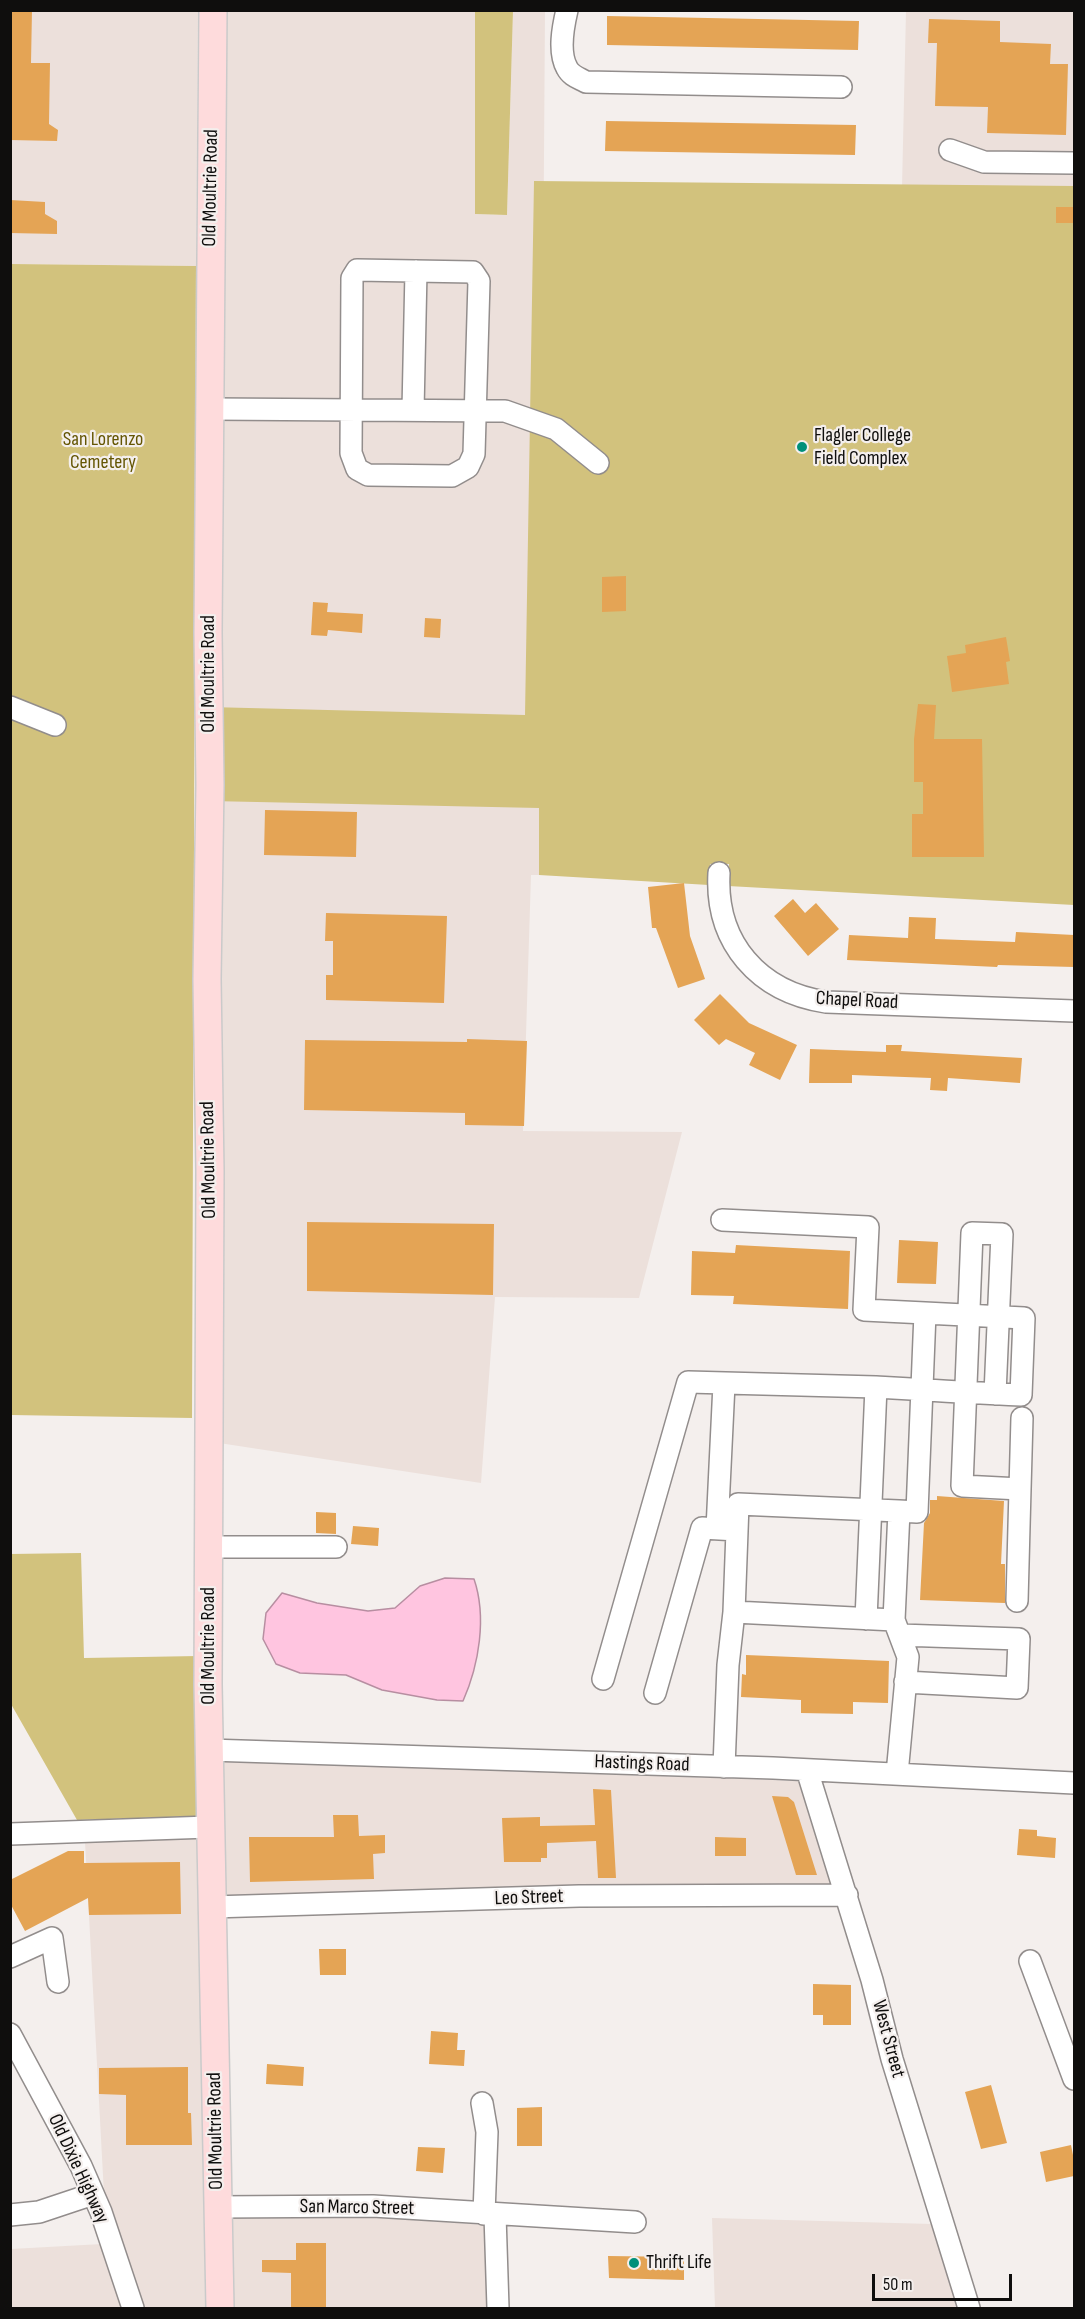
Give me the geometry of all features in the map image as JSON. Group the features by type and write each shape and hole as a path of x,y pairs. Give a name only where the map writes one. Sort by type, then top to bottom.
{"main road":[{"name":"Old Moultrie Road","path":"213,10 207,979 210,1171 209,1750 220,2308"}],"street":[{"path":"556,10 562,31 567,68 573,75 586,82 841,87"},
{"path":"562,31 567,10"},
{"path":"950,150 984,162 1074,163"},
{"path":"357,270 473,272 479,281 476,411 474,454 468,466 452,476 368,476 357,469 351,453 350,409 352,278 357,270"},
{"path":"413,410 416,271"},
{"path":"211,409 505,411 556,429 598,463"},
{"path":"10,707 55,725"},
{"name":"Chapel Road","path":"719,873 720,906 726,928 736,948 750,965 773,984 789,993 826,1002 1074,1011"},
{"path":"603,1679 688,1382 876,1387 1022,1395 1024,1318 864,1310 868,1227 722,1220"},
{"path":"997,1317 1002,1234 972,1233 962,1486 1020,1489"},
{"path":"727,1530 738,1504 917,1512 925,1313"},
{"path":"724,1384 727,1530 734,1612 728,1665 724,1767"},
{"path":"866,1619 876,1387"},
{"path":"1017,1600 1022,1418"},
{"path":"897,1774 908,1657 897,1627 899,1511"},
{"path":"655,1694 702,1528 727,1530"},
{"path":"209,1547 336,1547"},
{"path":"734,1612 866,1619 897,1627 1019,1640 1017,1688 905,1682"},
{"name":"Hastings Road","path":"209,1750 807,1770 1074,1783"},
{"name":"West Street","path":"807,1770 872,1980 892,2059 969,2308"},
{"path":"10,1834 210,1827"},
{"name":"Leo Street","path":"212,1907 579,1896 846,1894"},
{"path":"10,1957 52,1938 58,1982"},
{"path":"1030,1960 1074,2079"},
{"name":"Old Dixie Highway","path":"10,2034 81,2166 101,2212 133,2308"},
{"path":"482,2103 487,2132 490,2214 498,2308"},
{"path":"10,2215 39,2212 93,2194"},
{"name":"San Marco Street","path":"218,2207 373,2206 634,2222"}],"shaded area":[{"path":"11,11 198,11 196,266 11,264"},
{"path":"223,11 475,11 475,214 507,215 513,11 545,11 539,875 531,875 523,1131 682,1132 639,1298 495,1297 481,1483 219,1443"},
{"path":"906,11 1074,11 1074,192 902,187"},
{"path":"445,1578 474,1579 478,1594 480,1625 477,1657 463,1701 437,1700 382,1690 346,1675 300,1673 276,1664 263,1639 266,1613 282,1593 317,1603 368,1611 395,1608 420,1586"},
{"path":"219,1761 800,1781 833,1884 579,1885 221,1896"},
{"path":"200,1838 210,2308 143,2308 104,2194 85,1842"},
{"path":"373,2217 486,2225 488,2308 229,2308 227,2218"},
{"path":"712,2218 932,2224 959,2308 715,2308"},
{"path":"102,2244 123,2308 11,2308 11,2249"}],"green space":[{"path":"475,11 513,11 507,215 475,214"},
{"name":"Flagler College Field Complex","path":"534,181 1074,186 1074,905 728,886 729,864 710,864 709,885 539,875 539,808 210,801 209,707 525,715"},
{"name":"San Lorenzo Cemetery","path":"11,264 196,266 192,1418 11,1415"},
{"path":"81,1553 84,1658 198,1656 200,1816 77,1820 11,1704 10,1554"}],"building":[{"path":"10,10 32,10 31,63 50,63 49,124 58,130 57,141 10,140"},
{"path":"607,16 859,21 858,50 607,45"},
{"path":"929,19 1000,21 1000,42 1051,44 1050,64 1068,64 1066,135 987,133 988,107 935,106 937,43 928,43"},
{"path":"606,121 856,125 855,155 605,151"},
{"path":"10,200 45,202 45,214 57,221 57,234 10,233"},
{"path":"1056,207 1074,207 1074,223 1056,223"},
{"path":"626,576 626,611 602,612 602,577"},
{"path":"313,602 328,603 327,612 363,614 362,633 328,630 327,636 311,635"},
{"path":"425,618 441,619 440,638 424,637"},
{"path":"1006,637 1010,661 1006,662 1009,684 952,692 947,656 966,653 965,645"},
{"path":"918,704 936,705 934,739 982,739 984,857 912,857 912,814 923,814 923,782 914,782 914,739"},
{"path":"265,810 357,812 356,857 264,855"},
{"path":"684,883 690,936 705,979 678,988 656,928 652,928 648,887"},
{"path":"793,899 805,913 816,903 839,929 808,956 774,916"},
{"path":"326,913 447,916 444,1003 326,1000 326,975 333,975 333,941 325,941"},
{"path":"909,917 936,918 935,939 1015,942 1016,932 1074,935 1074,967 998,965 997,967 847,960 849,935 908,938"},
{"path":"720,994 749,1023 797,1045 780,1080 749,1065 755,1053 726,1039 719,1045 694,1020"},
{"path":"467,1039 527,1041 524,1126 465,1125 465,1113 304,1110 305,1040 467,1042"},
{"path":"886,1045 902,1045 901,1051 1022,1058 1020,1083 948,1078 947,1091 930,1090 931,1078 852,1075 852,1083 809,1083 810,1049 886,1052"},
{"path":"307,1222 494,1224 493,1295 307,1291"},
{"path":"899,1240 938,1242 936,1284 897,1283"},
{"path":"736,1245 850,1251 848,1309 733,1304 734,1296 691,1295 692,1251 735,1253"},
{"path":"937,1496 1004,1501 1001,1564 1005,1564 1005,1603 920,1600 924,1523 930,1513 930,1500 937,1500"},
{"path":"316,1512 336,1513 336,1534 316,1533"},
{"path":"353,1526 379,1528 378,1546 351,1544"},
{"path":"746,1655 889,1661 888,1703 853,1702 853,1714 801,1713 801,1700 741,1697 742,1674 746,1675"},
{"path":"593,1789 611,1790 616,1878 598,1878 596,1841 547,1843 547,1858 541,1858 541,1862 504,1862 502,1818 540,1817 540,1826 595,1825"},
{"path":"772,1796 788,1797 794,1802 817,1875 796,1875"},
{"path":"333,1815 358,1815 359,1836 385,1835 385,1853 373,1854 374,1879 250,1882 249,1837 334,1837"},
{"path":"1019,1829 1037,1830 1037,1836 1056,1838 1055,1858 1017,1855"},
{"path":"715,1837 746,1838 746,1856 715,1856"},
{"path":"68,1851 84,1851 84,1863 180,1862 181,1914 89,1915 88,1898 25,1931 10,1903 10,1880"},
{"path":"319,1949 346,1949 346,1975 320,1975"},
{"path":"813,1984 851,1985 851,2025 823,2025 823,2015 813,2015"},
{"path":"431,2031 458,2033 457,2050 465,2050 464,2066 429,2064"},
{"path":"267,2064 304,2067 303,2086 266,2084"},
{"path":"188,2067 188,2113 191,2113 192,2145 126,2145 126,2095 99,2094 99,2068"},
{"path":"991,2085 1007,2143 981,2149 965,2092"},
{"path":"542,2107 542,2146 517,2146 517,2108"},
{"path":"1071,2145 1074,2176 1046,2182 1040,2152"},
{"path":"418,2147 445,2148 443,2173 416,2171"},
{"path":"296,2243 326,2243 326,2308 291,2308 291,2273 262,2272 262,2260 296,2260"},
{"path":"608,2256 684,2257 684,2280 609,2278"}],"place":[{"name":"Flagler College Field Complex","path":"802,447"},
{"name":"Thrift Life","path":"634,2263"}]}
